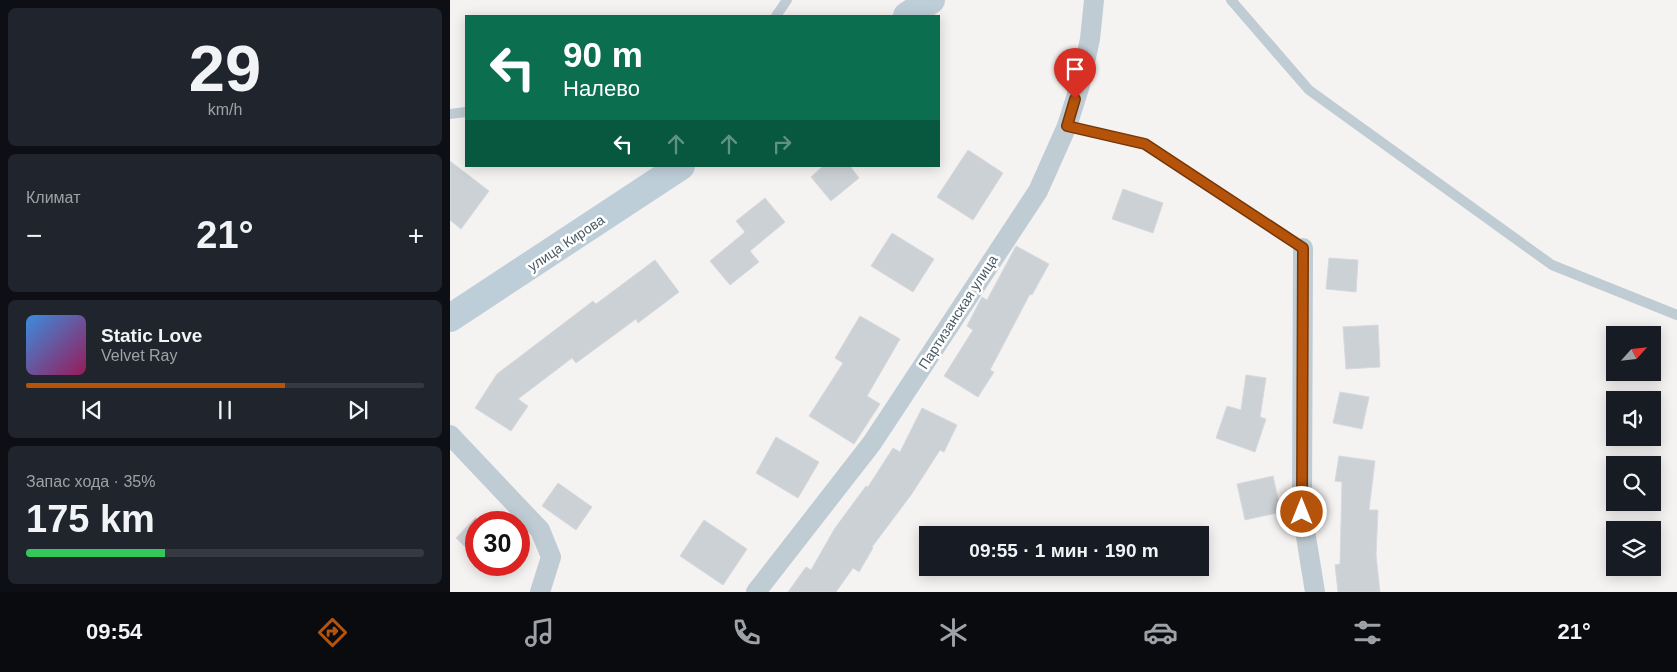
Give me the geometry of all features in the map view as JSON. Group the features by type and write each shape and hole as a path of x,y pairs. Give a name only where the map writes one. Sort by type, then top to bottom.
{"main road":[{"path":"909,15 932,0"},
{"name":"улица Кирова","path":"450,318 679,167"}],"street":[{"name":"Партизанская улица","path":"756,592 866,450 1038,191 1067,126 1080,85 1090,39 1094,0"},
{"path":"1303,248 1302,512 1315,592"},
{"path":"450,435 540,530 551,557 540,592"}],"lane":[{"path":"777,15 787,0"},
{"path":"1231,0 1309,90 1552,265 1677,315"},
{"path":"450,114 465,112"},
{"path":"1067,126 1145,144 1303,248"}],"building":[{"path":"968,150 1003,173 973,220 937,197"},
{"path":"450,161 489,191 461,229 450,220"},
{"path":"822,167 851,167 859,178 831,201 811,177"},
{"path":"1123,189 1163,203 1153,233 1112,219"},
{"path":"765,198 785,222 750,251 759,262 730,285 710,261 745,232 736,221"},
{"path":"892,233 934,259 913,292 871,266"},
{"path":"1016,246 1049,264 1032,295 1030,294 990,370 994,372 978,397 944,376 973,330 967,326 982,297 987,300"},
{"path":"1329,258 1358,260 1356,292 1326,289"},
{"path":"655,260 679,292 638,323 636,319 576,363 572,358 518,399 528,406 511,431 475,408 497,374 593,301 596,304"},
{"path":"860,316 900,339 867,396 880,404 854,444 809,416 843,363 835,358"},
{"path":"1378,325 1380,367 1346,369 1343,327"},
{"path":"1246,375 1266,378 1260,417 1266,419 1255,452 1216,438 1227,406 1241,410"},
{"path":"1340,392 1369,397 1362,429 1333,423"},
{"path":"922,408 957,425 944,452 940,450 911,495 872,547 859,572 853,568 836,592 788,592 806,567 811,570 835,528 866,486 868,487 893,448 900,452"},
{"path":"776,437 819,462 798,498 756,473"},
{"path":"1339,456 1375,461 1369,510 1378,510 1376,555 1380,592 1338,592 1335,565 1340,564 1342,482 1335,481"},
{"path":"1273,476 1281,512 1245,520 1237,484"},
{"path":"558,483 592,507 576,530 542,506"},
{"path":"704,520 747,549 723,585 680,556"},
{"path":"465,529 465,547 456,538"}],"route":[{"path":"1075,99 1067,126 1145,144 1303,248 1302,512"}]}
